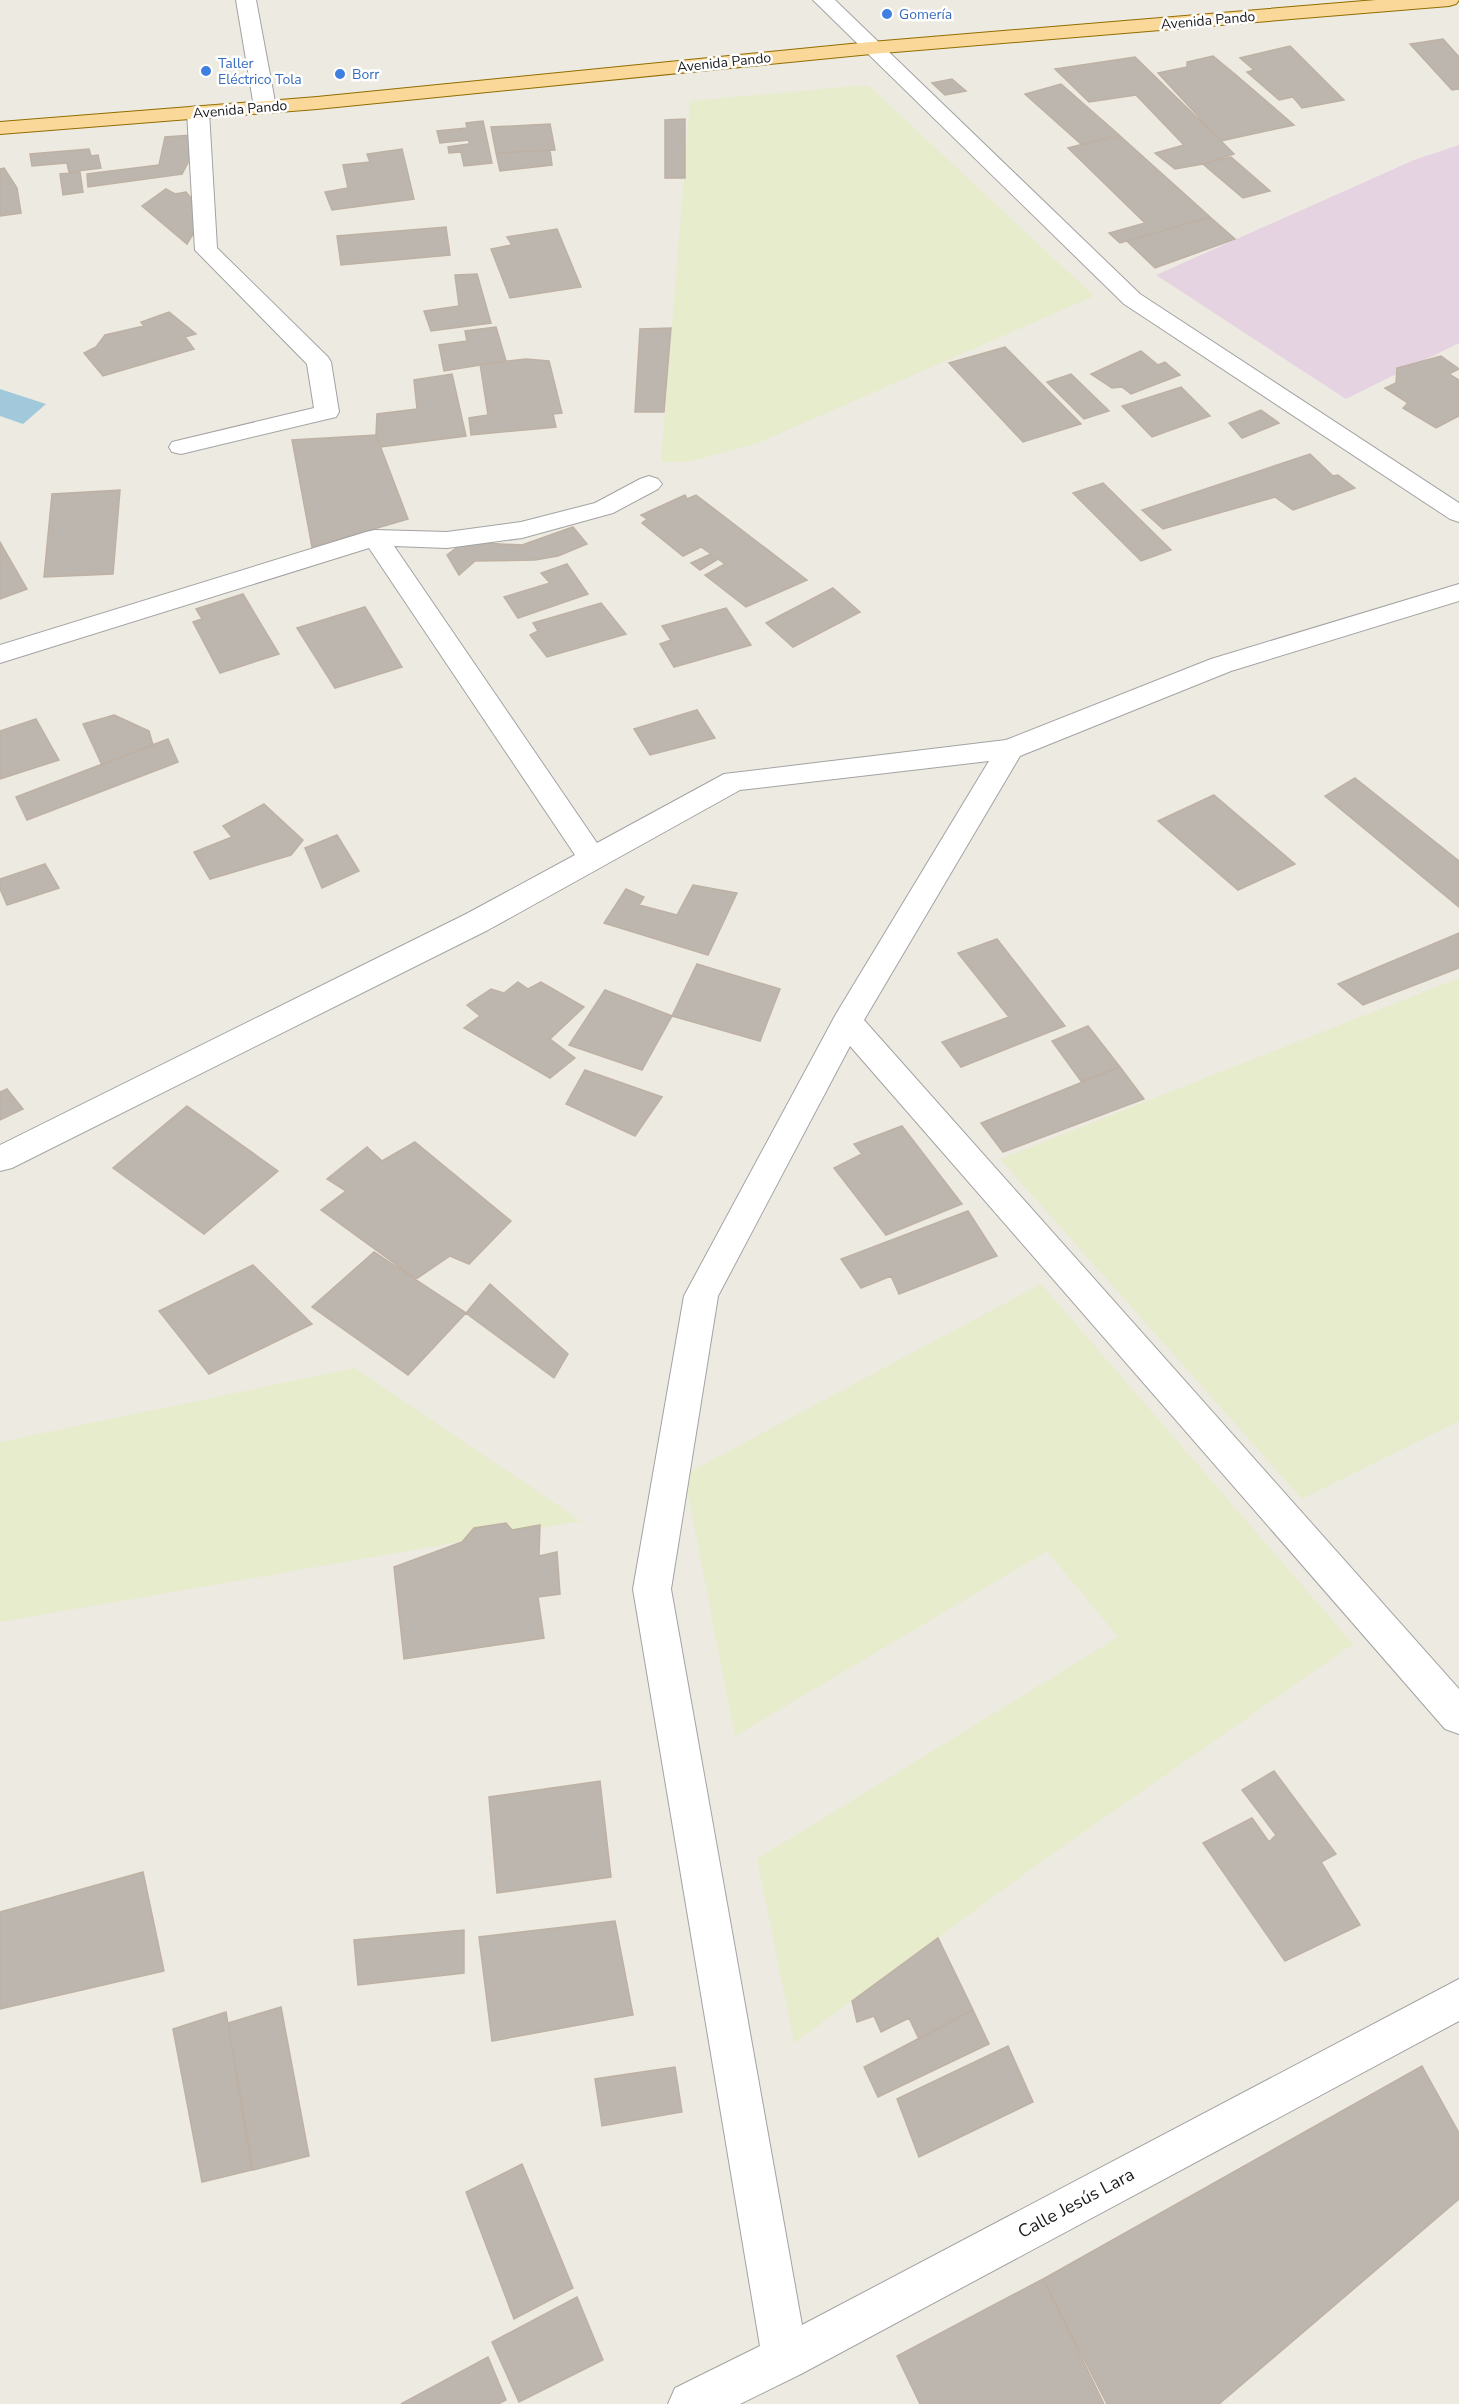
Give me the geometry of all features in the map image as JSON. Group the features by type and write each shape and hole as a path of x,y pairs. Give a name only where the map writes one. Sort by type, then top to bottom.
{"main road":[{"name":"Avenida Pando","path":"0,128 265,107 871,48 1449,0"}],"street":[{"path":"246,0 265,107"},
{"path":"823,0 1132,299 1459,514"},
{"path":"181,447 327,412 319,362 206,250 198,112"},
{"path":"0,654 375,538 447,540 522,530 604,508 649,484"},
{"path":"375,538 592,860"},
{"path":"0,1159 477,922 734,782 1010,749 1221,665 1459,592"},
{"path":"785,2358 652,1589 701,1296 847,1022 1010,749"},
{"path":"847,1022 1459,1717"},
{"name":"Calle Jesús Lara","path":"692,2404 785,2358 1459,1999"}],"shaded area":[{"path":"1459,145 1459,343 1346,399 1156,275 1414,160"}],"green space":[{"path":"868,85 1094,296 758,443 688,462 661,462 690,101"},
{"path":"1459,978 1459,1421 1302,1499 1000,1159"},
{"path":"1041,1284 1353,1644 1045,1859 794,2043 757,1859 1118,1637 1047,1551 735,1736 684,1475"},
{"path":"355,1368 581,1521 0,1622 0,1442"}],"water":[{"path":"0,389 46,404 23,424 0,416"}],"building":[{"path":"1443,39 1459,57 1459,89 1452,90 1410,44"},
{"path":"1290,46 1344,100 1302,108 1293,97 1279,100 1247,72 1254,70 1240,58"},
{"path":"1213,56 1294,125 1221,141 1158,73 1187,67 1187,62"},
{"path":"1135,57 1234,154 1203,164 1175,169 1155,153 1184,145 1136,95 1089,102 1055,69"},
{"path":"952,79 966,91 945,95 932,83"},
{"path":"1061,84 1119,135 1082,145 1025,94"},
{"path":"685,119 685,178 665,178 665,120"},
{"path":"483,121 492,163 464,166 461,152 449,153 448,147 469,144 469,140 440,143 437,131 467,128 466,123"},
{"path":"550,124 555,150 496,153 491,127"},
{"path":"192,135 194,151 182,174 88,187 87,174 159,165 165,137"},
{"path":"1119,135 1210,217 1120,243 1109,233 1145,223 1068,148"},
{"path":"89,149 91,156 98,155 101,168 69,172 67,163 32,166 30,154"},
{"path":"402,149 414,199 332,210 325,192 348,188 343,165 370,162 367,154"},
{"path":"550,150 552,165 500,171 496,153"},
{"path":"1231,157 1270,191 1243,198 1203,164"},
{"path":"4,168 17,188 21,213 0,216 0,169"},
{"path":"80,172 83,192 63,195 60,174"},
{"path":"166,189 175,194 186,192 202,211 193,215 198,226 187,244 142,206"},
{"path":"1210,217 1235,239 1155,268 1127,241"},
{"path":"446,227 450,255 341,265 337,236"},
{"path":"557,229 581,287 510,298 491,249 512,245 507,237"},
{"path":"477,274 491,323 431,331 424,311 459,306 455,275"},
{"path":"169,312 196,334 185,337 194,349 103,376 84,353 96,347 105,335 144,326 141,322"},
{"path":"496,327 506,361 444,371 439,345 467,341 465,331"},
{"path":"671,328 664,412 635,412 640,329"},
{"path":"1005,347 1081,424 1023,442 949,363"},
{"path":"1141,351 1158,365 1165,362 1180,375 1131,394 1122,387 1112,388 1091,374"},
{"path":"1441,356 1459,369 1449,374 1459,380 1459,416 1436,428 1403,408 1408,403 1385,388 1396,383 1397,368"},
{"path":"526,359 549,361 562,413 553,414 556,427 471,435 469,418 488,415 480,364"},
{"path":"452,374 466,436 381,447 376,435 377,414 417,409 414,380"},
{"path":"1071,374 1109,411 1084,419 1047,382"},
{"path":"1181,387 1210,416 1152,437 1122,406"},
{"path":"1261,410 1279,423 1242,438 1229,423"},
{"path":"376,435 408,519 312,547 292,440"},
{"path":"1310,454 1333,476 1338,475 1355,488 1293,510 1275,497 1163,529 1142,510"},
{"path":"1103,483 1171,550 1141,561 1073,493"},
{"path":"120,490 113,574 44,577 52,494"},
{"path":"685,495 687,499 696,495 807,580 746,607 705,575 725,564 718,559 700,570 691,563 711,554 701,547 683,556 642,523 647,519 641,515"},
{"path":"573,527 587,544 558,556 535,560 475,561 459,575 447,555 459,546 482,543 522,545"},
{"path":"0,542 27,589 0,599"},
{"path":"567,564 588,594 518,618 504,597 550,583 541,573"},
{"path":"833,588 860,612 793,647 766,623"},
{"path":"243,594 279,654 220,673 193,622 202,619 196,609"},
{"path":"601,603 626,634 547,657 530,635 538,631 533,623"},
{"path":"365,607 402,667 335,688 297,628"},
{"path":"726,608 751,645 674,667 660,644 671,640 662,626"},
{"path":"697,710 715,738 650,755 634,729"},
{"path":"114,715 149,731 153,745 102,765 83,724"},
{"path":"36,719 59,760 0,779 0,731"},
{"path":"168,739 178,762 27,820 16,797"},
{"path":"1355,778 1459,861 1459,907 1325,796"},
{"path":"1214,795 1295,864 1238,890 1158,821"},
{"path":"264,804 303,840 291,855 210,879 194,852 232,837 223,826"},
{"path":"337,835 359,871 322,888 305,848"},
{"path":"45,864 59,888 7,905 0,889 0,879"},
{"path":"693,885 737,893 708,955 604,923 626,889 644,897 639,905 677,915"},
{"path":"1459,933 1459,968 1363,1005 1338,984"},
{"path":"997,939 1065,1026 961,1067 942,1042 1009,1017 958,953"},
{"path":"697,964 780,989 760,1041 672,1016"},
{"path":"518,982 528,989 541,982 584,1007 550,1039 575,1058 550,1078 464,1028 480,1016 467,1005 491,989 504,993"},
{"path":"605,990 672,1016 642,1070 569,1045"},
{"path":"1088,1026 1120,1067 1081,1081 1052,1041"},
{"path":"1120,1067 1144,1099 1003,1152 981,1123"},
{"path":"585,1070 662,1097 635,1136 566,1104"},
{"path":"7,1089 23,1109 0,1120 0,1092"},
{"path":"187,1106 278,1171 204,1234 113,1168"},
{"path":"902,1126 962,1204 886,1235 834,1168 862,1154 854,1144"},
{"path":"415,1142 511,1221 469,1264 450,1256 416,1279 321,1210 346,1191 327,1179 367,1147 382,1161"},
{"path":"968,1211 997,1256 899,1294 891,1276 861,1288 841,1259"},
{"path":"374,1252 466,1313 408,1375 312,1307"},
{"path":"253,1265 312,1324 209,1374 159,1311"},
{"path":"490,1284 568,1354 554,1378 466,1313"},
{"path":"506,1523 512,1530 540,1525 539,1556 557,1552 560,1594 538,1597 544,1638 404,1659 394,1567 462,1542 474,1528"},
{"path":"1274,1771 1336,1854 1321,1862 1360,1925 1285,1961 1203,1843 1252,1818 1269,1842 1276,1835 1242,1790"},
{"path":"600,1781 611,1877 497,1893 489,1797"},
{"path":"143,1872 164,1971 0,2009 0,1912"},
{"path":"615,1921 633,2015 492,2041 479,1937"},
{"path":"464,1930 464,1973 358,1985 354,1940"},
{"path":"938,1938 973,2010 919,2039 909,2018 881,2032 874,2016 857,2022 852,2001"},
{"path":"281,2007 309,2156 253,2170 228,2023"},
{"path":"973,2010 989,2044 878,2097 864,2067"},
{"path":"226,2012 252,2170 202,2182 173,2029"},
{"path":"1008,2046 1033,2102 919,2157 897,2099"},
{"path":"1422,2066 1459,2133 1459,2199 1219,2404 1107,2404 1043,2279"},
{"path":"675,2067 682,2112 602,2126 595,2079"},
{"path":"522,2164 573,2288 514,2319 466,2192"},
{"path":"1043,2279 1104,2404 920,2404 897,2356"},
{"path":"577,2297 603,2360 519,2402 492,2342"},
{"path":"488,2357 506,2400 498,2404 401,2404"}],"place":[{"name":"Gomería","path":"887,14"},
{"name":"Taller Eléctrico Tola","path":"206,71"},
{"name":"Borr","path":"340,74"}]}
